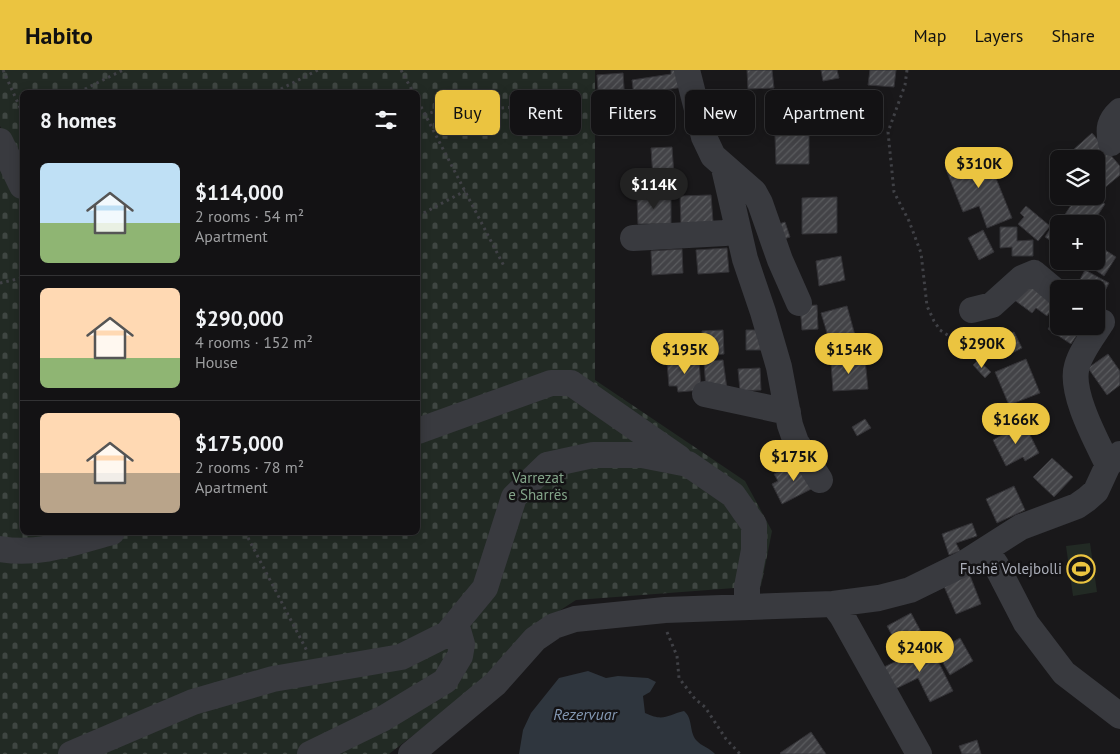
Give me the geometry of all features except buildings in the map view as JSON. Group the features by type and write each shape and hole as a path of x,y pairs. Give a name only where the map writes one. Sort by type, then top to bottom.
{"street":[{"path":"687,70 704,137 713,156 724,168 748,187 760,203 780,260 798,303"},
{"path":"1110,143 1108,131 1110,122 1120,111"},
{"path":"0,141 20,182"},
{"path":"724,168 737,228 770,334 796,442 820,480"},
{"path":"633,238 725,233 737,228"},
{"path":"972,310 992,305 1022,278 1034,272 1050,286"},
{"path":"411,754 495,684 535,639 549,629 575,619 665,610 833,604 879,598 910,590 986,550 1021,526 1076,506 1096,491 1114,460 1091,431 1076,385 1075,374 1080,358 1106,319"},
{"path":"420,430 551,383 571,383 733,495 754,525 754,550 747,587 747,606"},
{"path":"705,394 788,412"},
{"path":"71,754 194,702 273,680 401,658 447,634 485,588 514,497 547,465 593,455 642,455 688,464"},
{"path":"0,549 16,552 40,551 101,535"},
{"path":"986,550 996,565 1026,623 1064,673 1076,685 1120,716"},
{"path":"833,604 846,623 919,754"},
{"path":"310,754 384,718 445,681 460,656 462,644 456,623"}],"path":[{"path":"2,70 20,108"},
{"path":"83,90 123,70"},
{"path":"278,90 318,70"},
{"path":"402,70 412,90"},
{"path":"907,70 905,85 888,132 894,192 919,246 927,306 940,330 949,336 956,335 968,322 972,310"},
{"path":"420,105 505,268"},
{"path":"420,115 424,113 510,107"},
{"path":"420,215 465,191"},
{"path":"0,283 20,278"},
{"path":"247,535 296,626 317,672"},
{"path":"665,610 664,629 672,640 677,656 679,678 695,699 705,707 726,739 740,754"}],"green space":[{"name":"Varrezat e Sharrës","path":"0,70 595,70 595,90 591,90 591,135 595,135 595,380 745,481 772,531 761,586 576,600 528,631 474,688 389,754 0,754 0,159 20,198 20,535 420,535 420,90 20,90 20,165 0,126"},
{"name":"Fushë Volejbolli","path":"1090,543 1097,592 1073,596 1066,546"}],"water":[{"name":"Rezervuar","path":"588,671 606,678 618,676 648,678 656,682 650,692 643,696 645,713 651,716 665,717 684,711 689,717 692,733 696,740 715,754 519,754 523,730 531,713 559,678"}],"place":[{"name":"Fushë Volejbolli","path":"1081,569"}]}
